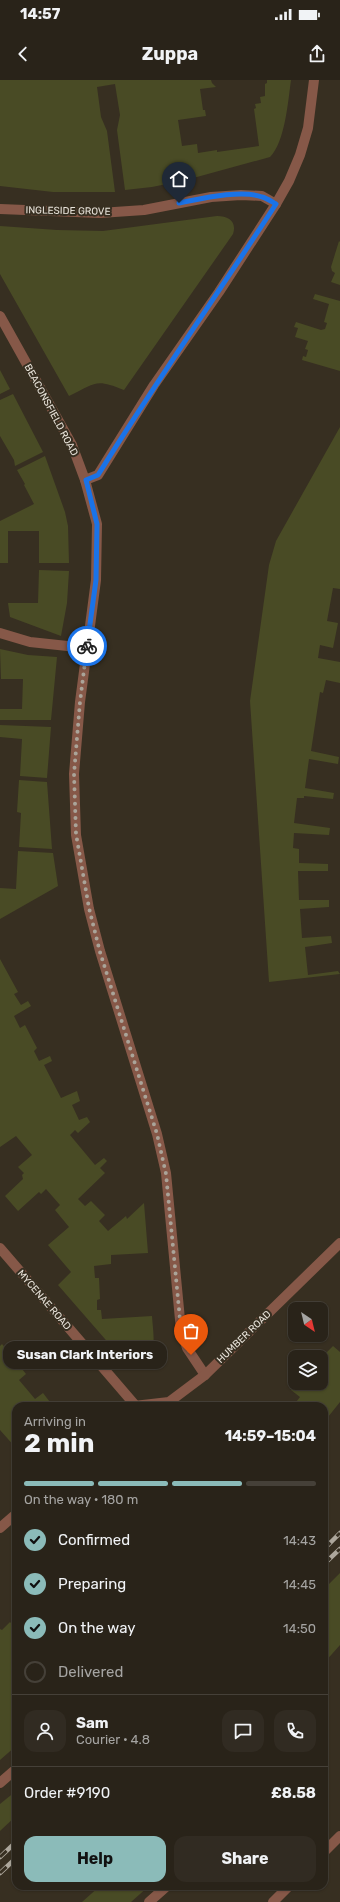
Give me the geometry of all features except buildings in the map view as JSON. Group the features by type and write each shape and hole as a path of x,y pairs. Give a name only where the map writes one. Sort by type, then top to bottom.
{"street":[{"path":"86,480 98,475 154,386 219,292 276,204 300,156 308,128 314,80"},
{"name":"INGLESIDE GROVE","path":"0,209 100,213 144,210 211,197 241,195 262,196 276,204"},
{"name":"BEACONSFIELD ROAD","path":"1,322 72,445 86,480 97,524 96,580 86,648 74,774 78,842 89,908 100,952 157,1134 166,1174 181,1330 187,1348 205,1375"},
{"path":"0,633 30,642 86,648"},
{"name":"HUMBER ROAD","path":"172,1402 205,1375 340,1243"},
{"name":"MYCENAE ROAD","path":"0,1248 132,1402"},
{"path":"0,1528 12,1518"},
{"path":"0,1783 12,1772"},
{"path":"328,1848 340,1836"},
{"path":"150,1902 163,1890"},
{"path":"273,1902 285,1890"}],"green space":[{"path":"0,80 211,80 216,87 200,89 203,110 205,110 206,116 178,120 182,146 197,144 198,153 259,146 254,109 256,108 255,104 261,103 260,97 265,96 265,84 267,83 267,80 291,80 282,132 279,142 270,157 186,180 152,187 125,190 117,130 120,115 115,84 97,87 101,117 107,131 115,192 53,192 0,186"},
{"path":"217,216 225,217 231,220 234,226 233,234 124,390 101,383 91,385 69,396 0,274 0,226 57,230 103,231"},
{"path":"339,241 340,285 331,282 335,273 332,271 331,267"},
{"path":"315,294 340,301 340,371 302,360 303,356 306,357 308,350 305,349 308,341 295,337 298,328 294,327 296,322 321,330 325,329 327,323 324,322 329,304 313,299"},
{"path":"0,370 10,389 0,394"},
{"path":"13,394 43,452 15,466 14,460 0,436 0,400"},
{"path":"340,427 340,589 333,588 327,621 338,623 333,648 320,645 318,658 340,662 340,683 326,680 323,693 320,692 311,751 339,757 338,764 309,759 305,788 334,793 333,799 304,796 304,798 297,798 294,823 330,828 329,835 294,833 293,848 299,849 299,863 328,864 328,871 298,871 299,900 329,900 329,907 300,909 302,938 331,936 332,943 305,947 308,975 338,971 340,974 269,982 250,701 269,565 276,541"},
{"path":"45,456 65,512 68,526 69,563 39,563 39,531 8,531 8,563 0,563 0,521 34,504 17,470"},
{"path":"39,570 69,571 67,603 61,636 10,617 8,603 38,603"},
{"path":"0,649 28,655 57,657 51,720 0,720 0,709 22,709 23,679 1,679"},
{"path":"0,725 51,727 47,778 20,776 22,739 0,737"},
{"path":"19,780 47,782 52,849 19,847 21,813 17,812"},
{"path":"18,851 53,853 58,886 0,919 0,888 16,889"},
{"path":"0,959 18,992 14,994 21,1005 28,1001 31,1006 14,1016 20,1028 25,1025 37,1048 34,1051 39,1061 50,1056 52,1061 44,1065 61,1098 77,1091 80,1101 72,1105 79,1120 87,1117 90,1122 78,1133 75,1130 70,1135 95,1165 104,1158 107,1161 100,1168 105,1173 78,1199 85,1206 91,1201 105,1215 99,1221 108,1231 126,1216 127,1219 144,1203 148,1253 111,1255 111,1264 94,1266 95,1278 99,1278 100,1299 97,1300 97,1310 101,1310 102,1319 152,1316 154,1337 152,1351 145,1362 139,1366 130,1365 125,1362 58,1285 71,1272 48,1245 69,1227 55,1210 60,1205 46,1189 41,1194 39,1192 18,1211 5,1196 23,1179 22,1175 24,1173 18,1167 32,1155 16,1136 0,1147"},
{"path":"2,1344 26,1374 19,1380 35,1399 43,1393 50,1402 12,1402 12,1444 0,1430 0,1346"},
{"path":"333,1346 340,1352 340,1402 328,1417 328,1402 296,1402 300,1397 291,1390 328,1390 328,1351"},
{"path":"340,1573 340,1645 328,1658 328,1585"},
{"path":"10,1622 12,1624 12,1750 0,1760 0,1629 2,1630"},
{"path":"12,1794 12,1820 0,1831 0,1804"},
{"path":"96,1890 144,1890 131,1902 82,1902"}],"railway":[{"path":"328,1545 340,1533"},
{"path":"328,1560 340,1549"},
{"path":"0,1857 12,1846"},
{"path":"0,1873 12,1862"}],"way so far":[{"path":"87,646 80,702 74,774 76,834 89,908 100,952 157,1134 166,1174 177,1304 181,1330 191,1355"}],"place":[{"name":"Susan Clark Interiors","path":"191,1355"}],"route":[{"path":"87,646 96,580 97,524 86,480 98,475 134,416 219,292 276,204 262,196 241,195 226,195 179,203"}]}
